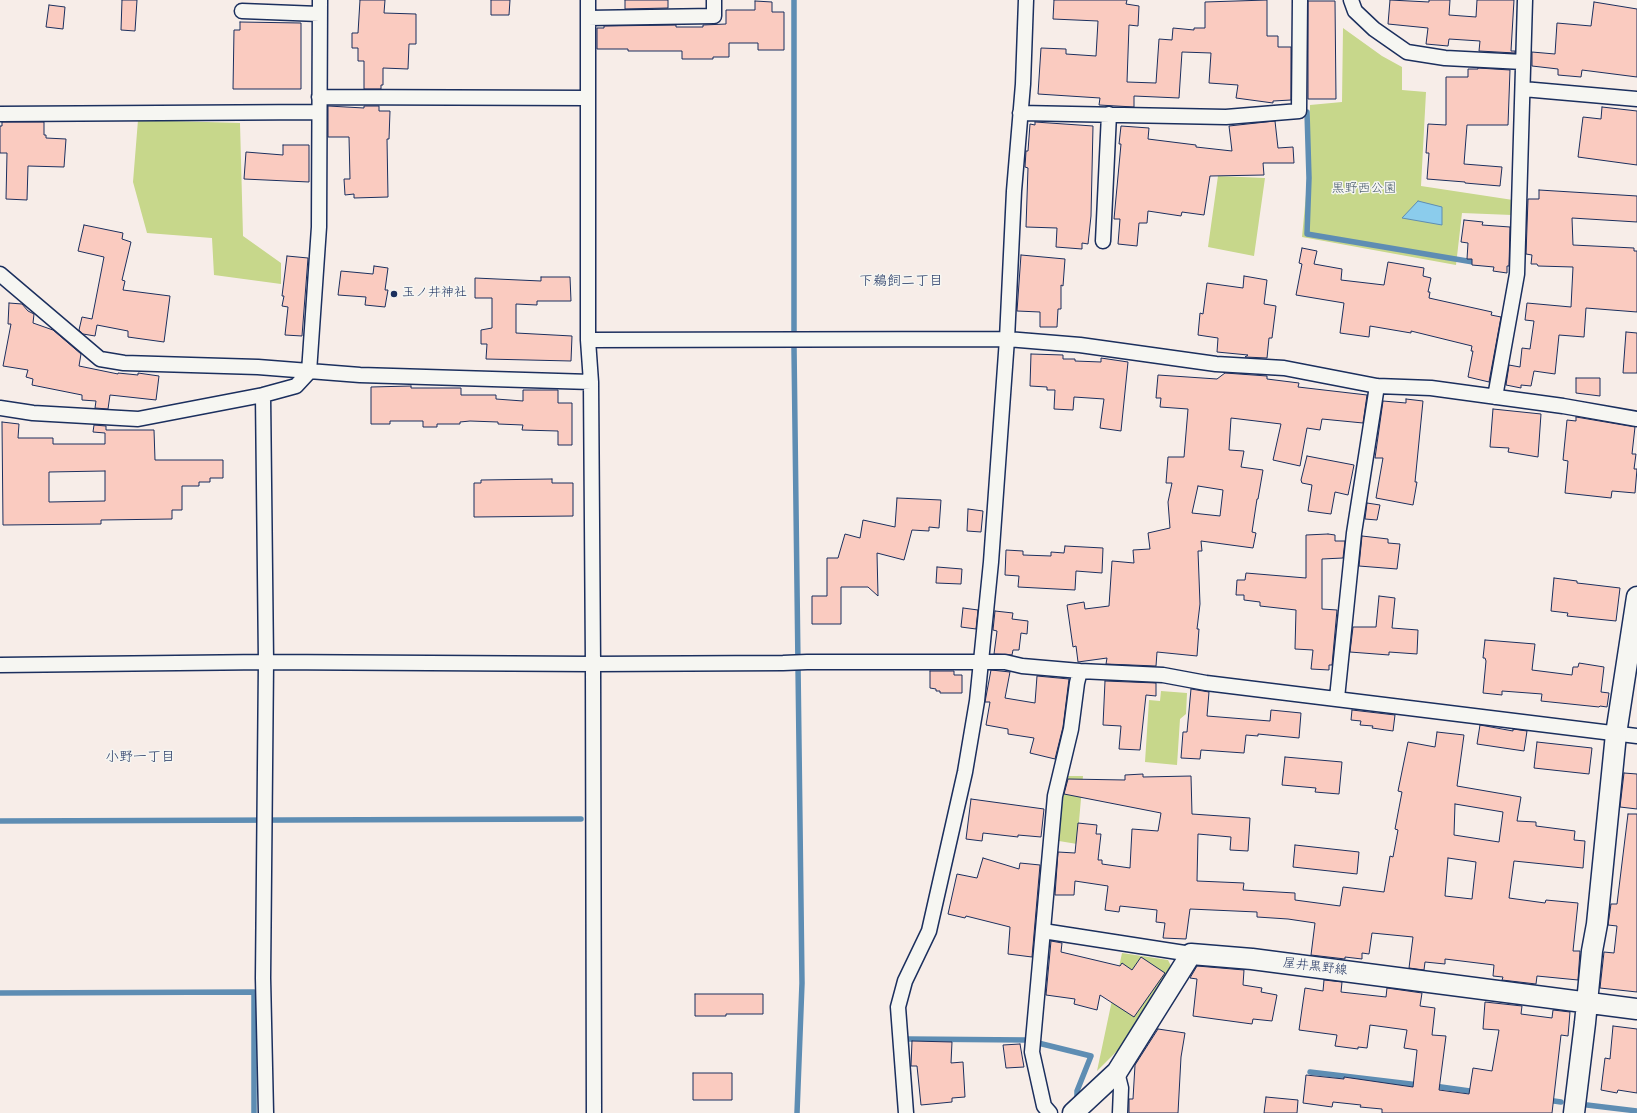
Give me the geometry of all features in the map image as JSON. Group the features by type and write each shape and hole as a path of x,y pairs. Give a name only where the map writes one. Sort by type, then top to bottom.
{"main road":[{"path":"1574,1113 1592,951 1597,924 1616,734 1637,597"},
{"path":"1073,1113 1117,1072 1191,954"},
{"name":"屋井黒野線","path":"1191,954 1252,959 1637,1009"}],"street":[{"path":"588,0 588,340 591,382 594,1113"},
{"path":"588,18 714,16 714,0"},
{"path":"906,1113 898,1006 905,981 929,931 965,772 977,701 991,562 1007,339 1014,190 1023,84 1026,0"},
{"path":"1020,112 1226,117 1300,111 1300,0"},
{"path":"1351,0 1355,11 1374,29 1407,52 1445,58 1523,62"},
{"path":"1495,397 1517,274 1525,0"},
{"path":"0,408 33,413 138,419 263,396 296,386 309,372 319,228 320,7 242,11"},
{"path":"1523,89 1637,99"},
{"path":"319,97 588,98"},
{"path":"0,114 319,112"},
{"path":"1103,241 1110,114"},
{"path":"0,274 100,358 124,363 258,367 309,372 591,382"},
{"path":"588,340 1007,339 1080,345 1216,364 1284,368 1377,386 1431,388 1563,406 1637,419"},
{"path":"1337,698 1354,533 1377,386"},
{"path":"263,396 266,662 263,978 266,1113"},
{"path":"0,665 266,662 593,664 1005,662 1022,666 1080,671 1163,675 1206,683 1637,736"},
{"path":"1050,1113 1044,1106 1032,1052 1055,796 1071,729 1080,671"},
{"path":"1043,931 1191,954"},
{"path":"1117,1072 1120,1088 1120,1113"}],"green space":[{"name":"黒野西公園","path":"1343,28 1382,56 1402,67 1402,90 1426,92 1421,186 1513,200 1512,215 1462,213 1456,265 1302,237 1309,163 1310,105 1342,102"},
{"path":"138,120 240,123 243,236 281,263 281,284 214,275 212,238 147,233 133,182"},
{"path":"1218,176 1265,178 1254,256 1208,247"},
{"path":"1161,691 1187,693 1186,714 1180,719 1177,765 1145,762 1149,700 1160,701"},
{"path":"1063,776 1083,776 1077,844 1059,841 1056,836"},
{"path":"1122,953 1168,960 1172,968 1124,1044 1097,1071"}],"water":[{"path":"1418,201 1442,207 1442,225 1402,218"}],"building":[{"path":"122,0 137,0 135,31 121,30"},
{"path":"360,0 385,0 384,13 416,14 416,44 409,44 408,69 383,68 383,85 381,85 381,89 364,89 364,61 358,61 358,48 352,48 352,33 358,33"},
{"path":"491,0 510,0 509,15 491,15"},
{"path":"625,0 668,0 668,8 625,9"},
{"path":"1054,0 1127,0 1126,4 1139,6 1138,26 1129,25 1127,82 1156,83 1159,39 1172,40 1173,28 1194,30 1194,28 1205,28 1205,2 1267,0 1267,36 1278,36 1278,47 1291,47 1291,100 1273,101 1273,103 1236,98 1238,85 1209,83 1211,53 1182,52 1179,98 1134,96 1134,107 1099,105 1100,98 1038,94 1041,48 1066,49 1066,54 1096,56 1098,21 1053,19"},
{"path":"1390,0 1429,2 1429,0 1450,0 1449,15 1476,17 1477,0 1514,0 1511,51 1515,51 1515,53 1479,51 1480,41 1449,39 1448,46 1426,44 1428,28 1388,24"},
{"path":"755,1 772,2 772,12 784,12 784,50 758,50 758,43 729,43 729,57 713,57 713,59 682,59 682,51 628,51 628,49 597,49 597,28 604,28 604,26 676,25 676,27 703,27 703,25 726,24 726,10 755,10"},
{"path":"1308,1 1335,1 1336,99 1308,99"},
{"path":"1594,2 1637,9 1637,77 1582,70 1581,77 1558,75 1558,69 1532,66 1532,52 1555,54 1557,23 1591,26"},
{"path":"49,5 65,7 63,29 46,27"},
{"path":"240,22 301,23 301,89 233,89 234,30 240,30"},
{"path":"1478,68 1510,70 1508,125 1467,125 1464,164 1502,167 1500,186 1427,179 1429,153 1426,153 1428,124 1446,125 1446,77 1468,77 1468,69"},
{"path":"328,106 364,108 364,106 379,106 379,111 390,111 389,139 387,139 388,197 354,198 354,194 345,195 344,179 350,179 349,137 328,137"},
{"path":"1602,107 1637,111 1637,165 1578,157 1583,117 1601,119"},
{"path":"1275,121 1278,148 1293,147 1294,163 1263,163 1264,175 1210,176 1204,215 1182,212 1181,216 1148,211 1147,223 1139,223 1137,246 1118,244 1120,219 1114,219 1121,144 1119,144 1121,126 1149,128 1148,139 1232,151 1229,126"},
{"path":"2,122 44,122 44,135 46,135 46,138 66,139 64,167 28,166 27,200 6,199 7,153 0,153 0,126 2,126"},
{"path":"1035,122 1093,126 1091,216 1088,244 1082,243 1082,249 1056,247 1057,228 1026,227 1028,168 1025,167 1026,151 1028,151 1030,124 1035,125"},
{"path":"283,145 309,145 309,182 244,179 246,152 283,155"},
{"path":"1539,190 1637,196 1637,222 1572,218 1573,245 1634,248 1634,251 1637,251 1637,312 1586,308 1584,337 1559,335 1555,374 1534,371 1531,386 1521,385 1521,388 1506,385 1509,365 1520,367 1522,348 1530,349 1534,321 1525,320 1527,303 1571,307 1573,267 1538,266 1537,264 1531,264 1532,255 1526,254 1528,199 1539,199"},
{"path":"1464,220 1483,222 1482,225 1510,227 1509,266 1507,266 1507,273 1493,271 1494,267 1472,265 1472,259 1467,259 1468,243 1461,242"},
{"path":"84,225 123,233 122,239 131,242 122,280 125,281 123,290 170,296 164,342 128,337 128,331 97,325 95,336 83,334 79,330 82,317 92,319 104,257 78,251"},
{"path":"1302,248 1317,251 1314,264 1342,269 1341,280 1384,285 1388,262 1424,268 1423,276 1431,278 1428,292 1430,292 1429,298 1492,312 1491,315 1501,317 1489,382 1468,377 1473,351 1471,351 1472,346 1411,331 1411,333 1370,326 1369,337 1340,333 1344,303 1296,295 1302,264 1299,263"},
{"path":"1021,255 1065,259 1063,286 1061,285 1061,309 1058,309 1057,327 1040,327 1040,312 1017,311"},
{"path":"287,256 308,258 302,336 285,335 288,307 282,306 284,296 282,296"},
{"path":"374,266 388,268 385,290 388,290 385,307 365,305 366,297 338,295 341,271 373,274"},
{"path":"1244,276 1267,280 1264,304 1276,306 1272,338 1269,338 1267,358 1245,357 1248,355 1217,352 1218,338 1198,335 1200,313 1203,314 1207,283 1243,288"},
{"path":"541,277 570,277 571,301 537,301 537,305 516,304 516,333 572,336 571,361 486,359 487,344 481,344 481,330 492,328 492,298 475,298 475,278 541,281"},
{"path":"9,303 22,304 28,311 34,314 33,323 53,330 81,354 79,366 118,374 138,375 138,373 159,376 156,400 110,395 108,409 95,408 96,401 82,400 82,395 32,385 33,379 26,377 28,370 3,366 11,324 8,324"},
{"path":"1626,332 1637,333 1637,373 1623,373"},
{"path":"1031,354 1063,355 1063,359 1075,359 1075,361 1101,362 1101,358 1128,362 1121,431 1100,428 1104,399 1074,397 1073,410 1054,409 1055,390 1047,390 1047,387 1030,386"},
{"path":"1225,373 1267,376 1267,379 1299,383 1298,387 1367,395 1363,423 1322,419 1320,430 1307,428 1300,466 1273,460 1281,424 1231,418 1229,450 1244,451 1241,467 1263,470 1252,532 1256,533 1253,548 1201,541 1202,551 1198,551 1200,604 1197,629 1199,629 1197,656 1157,652 1156,666 1106,664 1107,658 1078,662 1076,646 1073,647 1067,605 1084,602 1085,609 1109,606 1112,561 1134,563 1133,550 1150,549 1148,533 1170,528 1168,502 1172,483 1166,483 1168,457 1184,457 1188,409 1160,407 1161,398 1156,398 1158,375 1217,379","holes":["1198,486 1223,490 1220,516 1192,513"]},
{"path":"1576,378 1600,378 1600,396 1576,393"},
{"path":"411,386 411,388 461,388 461,395 496,395 496,399 523,401 523,390 558,390 558,403 572,403 572,445 558,445 558,431 522,430 523,425 498,424 498,422 470,421 460,422 460,424 437,424 437,427 423,427 423,421 390,421 390,424 371,424 371,387"},
{"path":"1406,399 1423,401 1415,482 1417,482 1413,505 1376,498 1383,458 1375,458 1383,401 1406,403"},
{"path":"1493,409 1541,414 1538,457 1508,452 1509,448 1490,447"},
{"path":"1576,417 1635,427 1632,454 1636,454 1634,469 1637,469 1635,493 1612,491 1611,498 1565,493 1568,461 1563,460 1567,420 1576,421"},
{"path":"2,422 19,424 18,438 53,438 53,444 105,444 105,433 93,432 94,425 106,426 106,430 154,430 155,460 223,460 223,478 210,478 210,482 199,482 199,486 182,486 182,510 172,510 172,519 101,520 101,524 3,525","holes":["105,471 105,501 49,502 49,472"]},
{"path":"1307,456 1354,465 1348,495 1335,492 1331,514 1308,511 1312,485 1302,483 1301,480"},
{"path":"552,479 552,483 573,483 573,516 474,517 474,483 481,483 481,480"},
{"path":"897,498 941,500 939,528 929,527 929,531 912,530 904,560 877,553 878,596 868,587 841,587 841,624 812,624 812,596 827,596 827,558 838,558 845,534 860,538 863,520 895,527"},
{"path":"1367,503 1380,505 1377,520 1365,519"},
{"path":"968,509 983,511 981,532 967,531"},
{"path":"1306,535 1335,535 1335,541 1345,541 1343,558 1322,559 1322,609 1337,610 1332,665 1329,665 1329,670 1311,669 1313,650 1295,649 1296,610 1260,606 1260,602 1244,600 1244,595 1236,595 1237,580 1245,580 1246,573 1306,578"},
{"path":"1362,536 1388,539 1388,543 1400,544 1397,569 1359,566"},
{"path":"1065,546 1103,548 1102,573 1076,571 1075,590 1018,587 1019,576 1005,575 1006,550 1023,551 1023,555 1051,556 1051,552 1064,553"},
{"path":"937,567 962,569 961,584 936,583"},
{"path":"1554,578 1577,581 1577,583 1620,588 1616,621 1567,616 1568,613 1551,611"},
{"path":"1379,596 1395,598 1392,628 1418,630 1417,654 1389,652 1389,655 1350,652 1353,627 1376,627"},
{"path":"963,608 978,610 976,629 961,627"},
{"path":"995,611 1013,613 1012,619 1028,621 1027,634 1021,633 1019,650 1013,650 1012,655 994,654 997,631 993,630"},
{"path":"1485,640 1535,644 1532,670 1572,675 1573,667 1578,667 1579,663 1604,667 1601,692 1609,693 1607,707 1541,701 1542,694 1502,691 1502,695 1483,693 1486,661 1485,658 1483,658"},
{"path":"991,670 1010,672 1005,698 1035,703 1037,676 1069,679 1063,727 1055,759 1030,753 1034,738 1008,734 1008,729 986,725 990,702 985,702"},
{"path":"930,671 954,671 954,675 962,675 962,693 940,693 940,691 936,691 936,689 930,688"},
{"path":"1105,681 1156,683 1156,696 1146,695 1140,750 1119,749 1121,726 1103,725"},
{"path":"1191,689 1209,692 1207,716 1270,721 1271,710 1301,713 1299,738 1258,734 1258,736 1246,735 1244,753 1201,750 1200,759 1181,758 1183,732 1187,732"},
{"path":"1352,710 1395,715 1393,731 1372,728 1373,726 1360,725 1361,721 1351,720"},
{"path":"1480,725 1513,731 1513,729 1527,731 1524,751 1477,744"},
{"path":"1437,732 1464,735 1457,786 1521,797 1517,821 1536,822 1536,826 1575,831 1574,840 1585,841 1583,868 1514,861 1509,898 1545,903 1546,900 1578,903 1573,951 1580,951 1578,980 1537,976 1536,984 1502,980 1503,977 1493,976 1494,965 1445,959 1445,964 1425,962 1424,970 1409,968 1413,937 1372,933 1369,954 1362,953 1362,959 1345,957 1345,959 1311,955 1315,923 1288,919 1257,917 1257,912 1190,909 1186,939 1163,938 1165,923 1156,922 1157,910 1120,906 1119,912 1105,910 1108,886 1075,881 1074,895 1055,895 1058,852 1075,853 1078,823 1097,825 1096,834 1101,834 1098,860 1102,860 1102,864 1130,868 1132,829 1158,831 1161,813 1064,794 1068,779 1125,780 1125,775 1143,774 1143,777 1191,776 1192,814 1250,818 1248,851 1230,850 1231,837 1198,834 1197,881 1244,883 1243,890 1295,893 1295,900 1340,906 1343,887 1384,892 1390,856 1393,857 1398,830 1395,829 1402,792 1398,791 1408,742 1435,747","holes":["1455,804 1503,812 1499,842 1454,835","1448,858 1476,862 1472,899 1445,896"]},
{"path":"1537,742 1592,748 1589,774 1534,768"},
{"path":"1285,757 1342,762 1339,794 1315,792 1316,788 1282,785"},
{"path":"1624,773 1637,774 1637,809 1620,807"},
{"path":"971,799 1044,809 1041,837 1018,835 1018,837 983,833 982,841 966,839"},
{"path":"1628,814 1637,814 1637,992 1600,988 1604,952 1614,953 1617,926 1608,925 1611,904 1617,904"},
{"path":"1295,845 1359,852 1357,874 1293,867"},
{"path":"983,858 1019,869 1020,863 1040,865 1032,957 1008,954 1010,927 966,916 965,918 948,914 957,874 977,878"},
{"path":"1051,941 1062,943 1061,952 1120,966 1122,963 1132,970 1141,957 1165,973 1134,1017 1100,995 1097,1010 1074,1004 1075,999 1046,995"},
{"path":"1197,966 1244,970 1243,985 1262,988 1261,992 1277,995 1272,1021 1253,1019 1252,1024 1193,1016 1197,979 1190,978"},
{"path":"1324,980 1342,982 1341,992 1386,997 1387,988 1422,993 1420,1006 1435,1008 1432,1035 1446,1036 1439,1090 1469,1094 1473,1068 1492,1071 1499,1030 1483,1029 1485,1002 1522,1006 1521,1014 1552,1018 1553,1010 1570,1012 1568,1036 1561,1035 1552,1113 1382,1113 1382,1109 1360,1107 1361,1105 1333,1102 1332,1107 1303,1103 1306,1075 1344,1079 1344,1077 1413,1087 1417,1050 1404,1048 1407,1030 1370,1025 1367,1048 1358,1047 1358,1049 1335,1046 1337,1035 1299,1030 1305,988 1323,991"},
{"path":"695,994 763,994 763,1014 695,1016"},
{"path":"1613,1026 1637,1029 1637,1093 1618,1090 1617,1093 1601,1090 1605,1058 1610,1059"},
{"path":"1158,1029 1185,1033 1181,1057 1178,1113 1129,1113 1129,1099 1133,1099 1135,1065"},
{"path":"912,1041 952,1042 951,1063 963,1062 965,1097 952,1098 952,1102 921,1105 917,1066 911,1066"},
{"path":"1020,1044 1024,1067 1006,1068 1003,1045"},
{"path":"693,1073 732,1073 732,1100 693,1100"},
{"path":"1266,1097 1298,1100 1297,1113 1264,1113"}],"waterway":[{"path":"794,0 794,348 802,983 797,1113"},
{"path":"1307,112 1309,178 1307,234 1479,263"},
{"path":"0,821 581,819"},
{"path":"0,993 254,992 254,1113"},
{"path":"908,1039 1026,1040 1091,1056 1077,1091 1077,1102"},
{"path":"1310,1072 1419,1085"},
{"path":"1434,1086 1477,1092"},
{"path":"1547,1100 1561,1102"},
{"path":"1587,1105 1637,1111"}],"place":[{"name":"玉ノ井神社","path":"394,294"}],"district":[{"name":"下鵜飼二丁目","path":"901,283"},
{"name":"小野一丁目","path":"140,759"}]}
